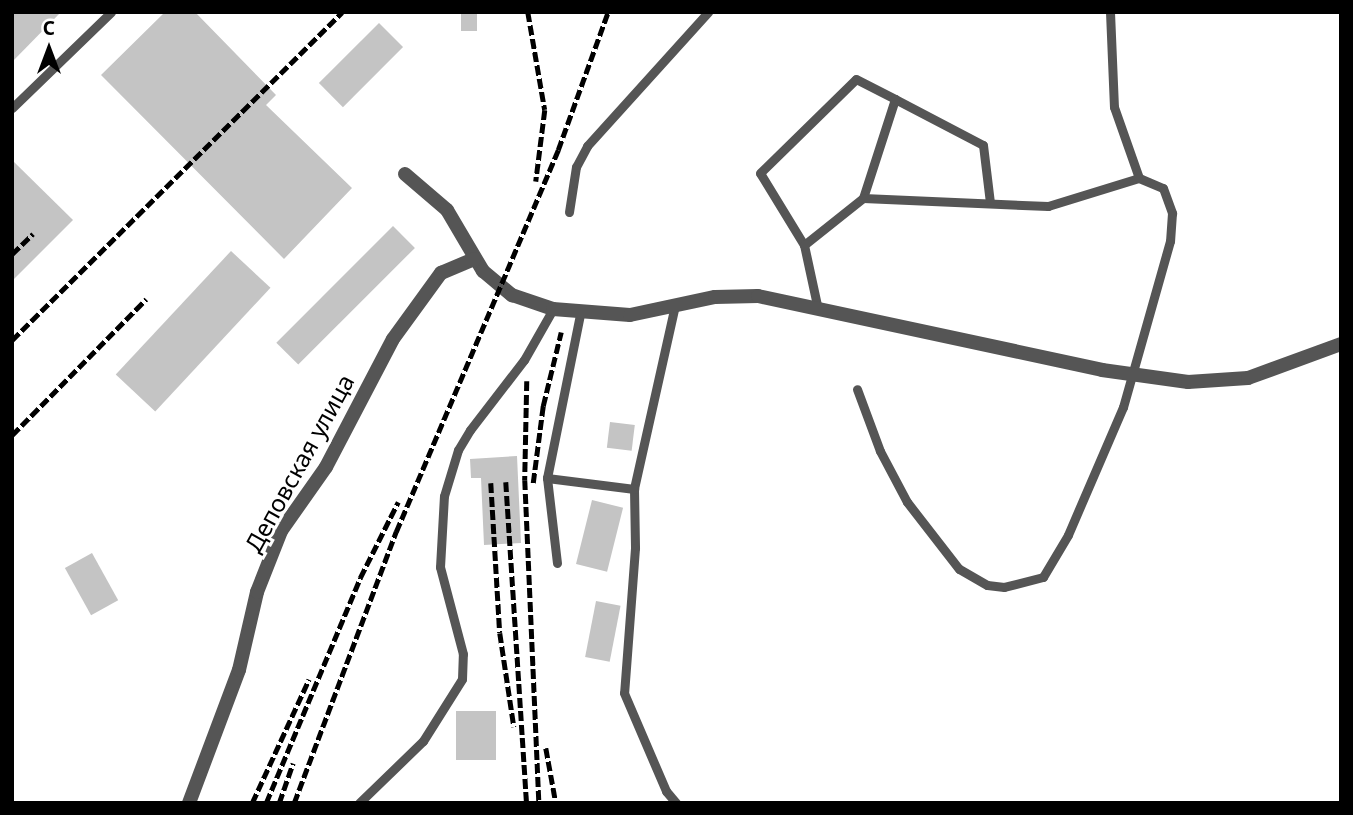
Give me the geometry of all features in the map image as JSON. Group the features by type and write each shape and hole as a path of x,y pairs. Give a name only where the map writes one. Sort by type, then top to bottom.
{"street":[{"path":"405,174 447,210 474,258 512,295 553,309 580,314 630,315 715,297 758,296 817,305 1131,375 1188,382 1248,378 1341,344"},
{"name":"Деповская улица","path":"189,803 239,670 257,592 281,531 326,467 393,339 441,273 474,258"}],"lane":[{"path":"12,108 111,12"},
{"path":"569,212 576,167 587,146 708,12"},
{"path":"1110,12 1114,107 1139,178"},
{"path":"817,305 804,245 760,173 856,79 983,145 990,203"},
{"path":"804,245 863,198 895,99"},
{"path":"858,389 886,462 933,540 970,578 1004,587 1043,576 1060,553 1123,407 1170,241 1172,213 1163,188 1139,178 1048,205 863,198"},
{"path":"675,305 634,488 635,548 624,693 666,791 676,803"},
{"path":"359,803 424,741 462,679 464,654 440,567 444,496 458,450 470,430 524,360 553,309"},
{"path":"557,563 547,478 580,314"},
{"path":"547,478 634,488"}],"building":[{"path":"12,12 61,12 12,62"},
{"path":"165,12 195,12 276,95 266,105 352,188 284,259 101,75"},
{"path":"461,12 477,12 477,31 461,31"},
{"path":"379,23 403,47 343,107 319,83"},
{"path":"12,160 73,220 12,281"},
{"path":"393,226 415,248 298,365 276,343"},
{"path":"231,251 270,288 155,411 116,375"},
{"path":"610,422 635,425 632,451 607,448"},
{"path":"517,456 521,543 484,545 481,478 471,478 470,459"},
{"path":"592,500 623,508 607,572 576,564"},
{"path":"92,553 118,600 91,615 65,568"},
{"path":"596,601 621,606 610,662 585,657"},
{"path":"456,711 496,711 496,760 456,760"}],"railway":[{"path":"12,340 342,12"},
{"path":"528,12 545,110 536,181"},
{"path":"294,803 396,532 558,150 608,12"},
{"path":"12,254 33,234"},
{"path":"12,435 146,299"},
{"path":"533,483 543,406 561,332"},
{"path":"527,381 525,480 539,803"},
{"path":"506,482 527,803"},
{"path":"491,483 500,633 514,727"},
{"path":"266,803 360,578 398,502"},
{"path":"252,803 309,679"},
{"path":"546,748 556,803"},
{"path":"279,803 293,763"}]}
